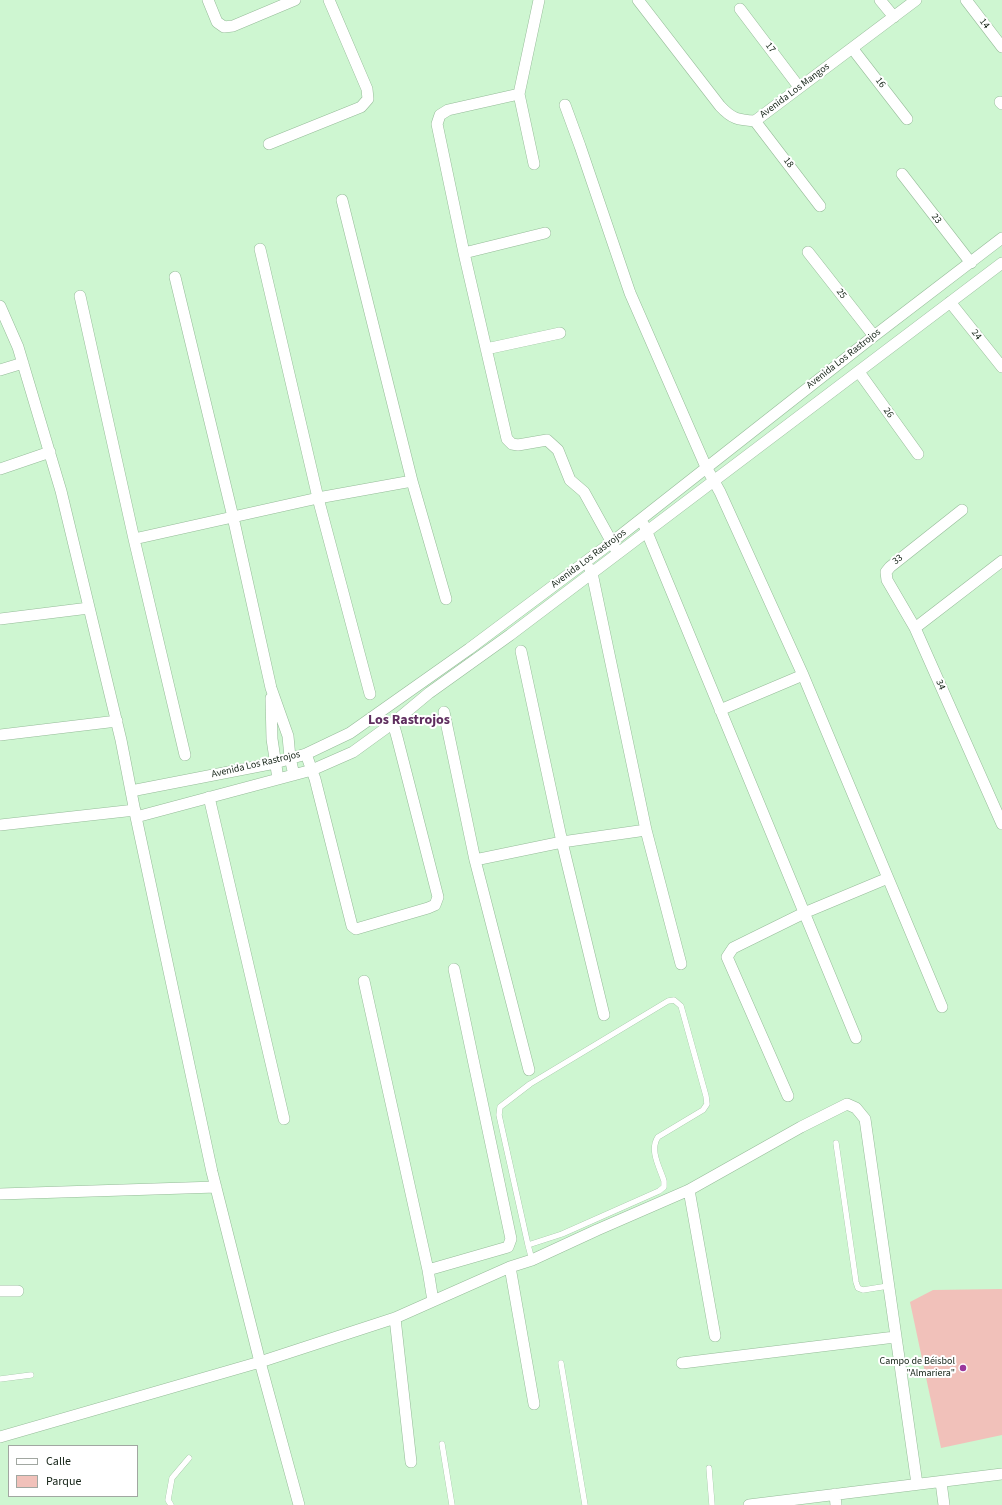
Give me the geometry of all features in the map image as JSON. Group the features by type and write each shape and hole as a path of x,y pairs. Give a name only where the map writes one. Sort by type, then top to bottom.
{"street":[{"path":"208,0 217,22 224,27 233,26 295,0"},
{"path":"269,144 361,107 368,99 367,89 329,0"},
{"path":"534,164 519,94 539,0"},
{"name":"Avenida Los Mangos","path":"638,0 720,106 729,115 742,120 755,121 916,0"},
{"path":"880,0 894,16"},
{"name":"14","path":"966,0 1002,47"},
{"name":"17","path":"740,9 799,87"},
{"name":"16","path":"852,48 907,119"},
{"path":"519,94 448,110 440,115 437,124 464,253 507,439 512,444 518,445 547,440 553,444 558,450 570,480 584,492 618,553"},
{"path":"565,105 630,293 706,466 720,492 803,675 942,1008"},
{"name":"18","path":"755,121 820,206"},
{"name":"23","path":"902,174 971,263"},
{"path":"342,200 412,481 446,599"},
{"path":"464,253 545,233"},
{"name":"Avenida Los Rastrojos","path":"131,791 275,763 306,754 350,734 469,649 612,542 706,466 1002,238"},
{"path":"260,249 318,498 370,694"},
{"name":"25","path":"808,252 874,336"},
{"name":"Avenida Los Rastrojos","path":"0,824 136,813 209,797 312,770 353,752 393,723 429,693 592,574 1002,263"},
{"path":"175,277 233,517 271,688 288,736 290,758 294,775"},
{"path":"80,296 134,539 185,755"},
{"name":"24","path":"950,302 1002,367"},
{"path":"0,306 18,347 62,490 117,721 216,1187 260,1362 299,1505"},
{"path":"486,349 560,333"},
{"path":"0,370 23,364"},
{"name":"26","path":"859,372 918,454"},
{"path":"0,469 50,452"},
{"path":"134,539 318,498 412,481"},
{"name":"33","path":"915,628 887,580 886,572 890,567 962,510"},
{"path":"642,519 856,1038"},
{"path":"586,561 592,574 646,830 681,964"},
{"path":"915,628 1002,561"},
{"path":"0,619 89,608"},
{"name":"34","path":"915,628 1002,824"},
{"path":"521,651 562,842 604,1015"},
{"path":"720,710 803,675"},
{"path":"271,688 271,723 278,779"},
{"path":"444,712 475,860 529,1070"},
{"path":"0,735 117,721"},
{"path":"306,754 316,779 352,926 356,929 428,908 435,905 438,897 393,723"},
{"path":"209,797 284,1119"},
{"path":"475,860 562,842 646,830"},
{"path":"788,1096 727,957 733,948 804,913 888,878"},
{"path":"428,1270 508,1248 511,1239 454,969"},
{"path":"364,981 428,1270 433,1301"},
{"path":"0,1437 260,1362 395,1318 510,1268 532,1260 689,1190 801,1127 847,1104 852,1105 865,1119 917,1484"},
{"path":"0,1194 216,1187"},
{"path":"689,1190 715,1336"},
{"path":"510,1268 534,1404"},
{"path":"0,1291 18,1291"},
{"path":"395,1318 411,1462"},
{"path":"682,1363 895,1337"},
{"path":"749,1505 836,1500 917,1484 1002,1474"},
{"path":"942,1482 944,1505"}],"lane":[{"path":"528,1245 562,1234 659,1191 664,1187 664,1181 654,1149 654,1142 658,1137 703,1110 707,1104 681,1006 674,1000 668,1001 530,1084 500,1107 499,1115 528,1245 532,1260"},
{"path":"836,1143 858,1288 863,1290 888,1286"},
{"path":"561,1362 585,1505"},
{"path":"0,1379 31,1375"},
{"path":"442,1444 452,1505"},
{"path":"171,1505 168,1500 172,1478 189,1458"},
{"path":"710,1468 712,1505"}],"green space":[{"name":"Campo de Béisbol \"Almariera\"","path":"1002,1289 1002,1435 941,1448 910,1302 933,1290"}],"place":[{"name":"Campo de Béisbol \"Almariera\"","path":"963,1368"}],"district":[{"name":"Los Rastrojos","path":"409,721"}]}
